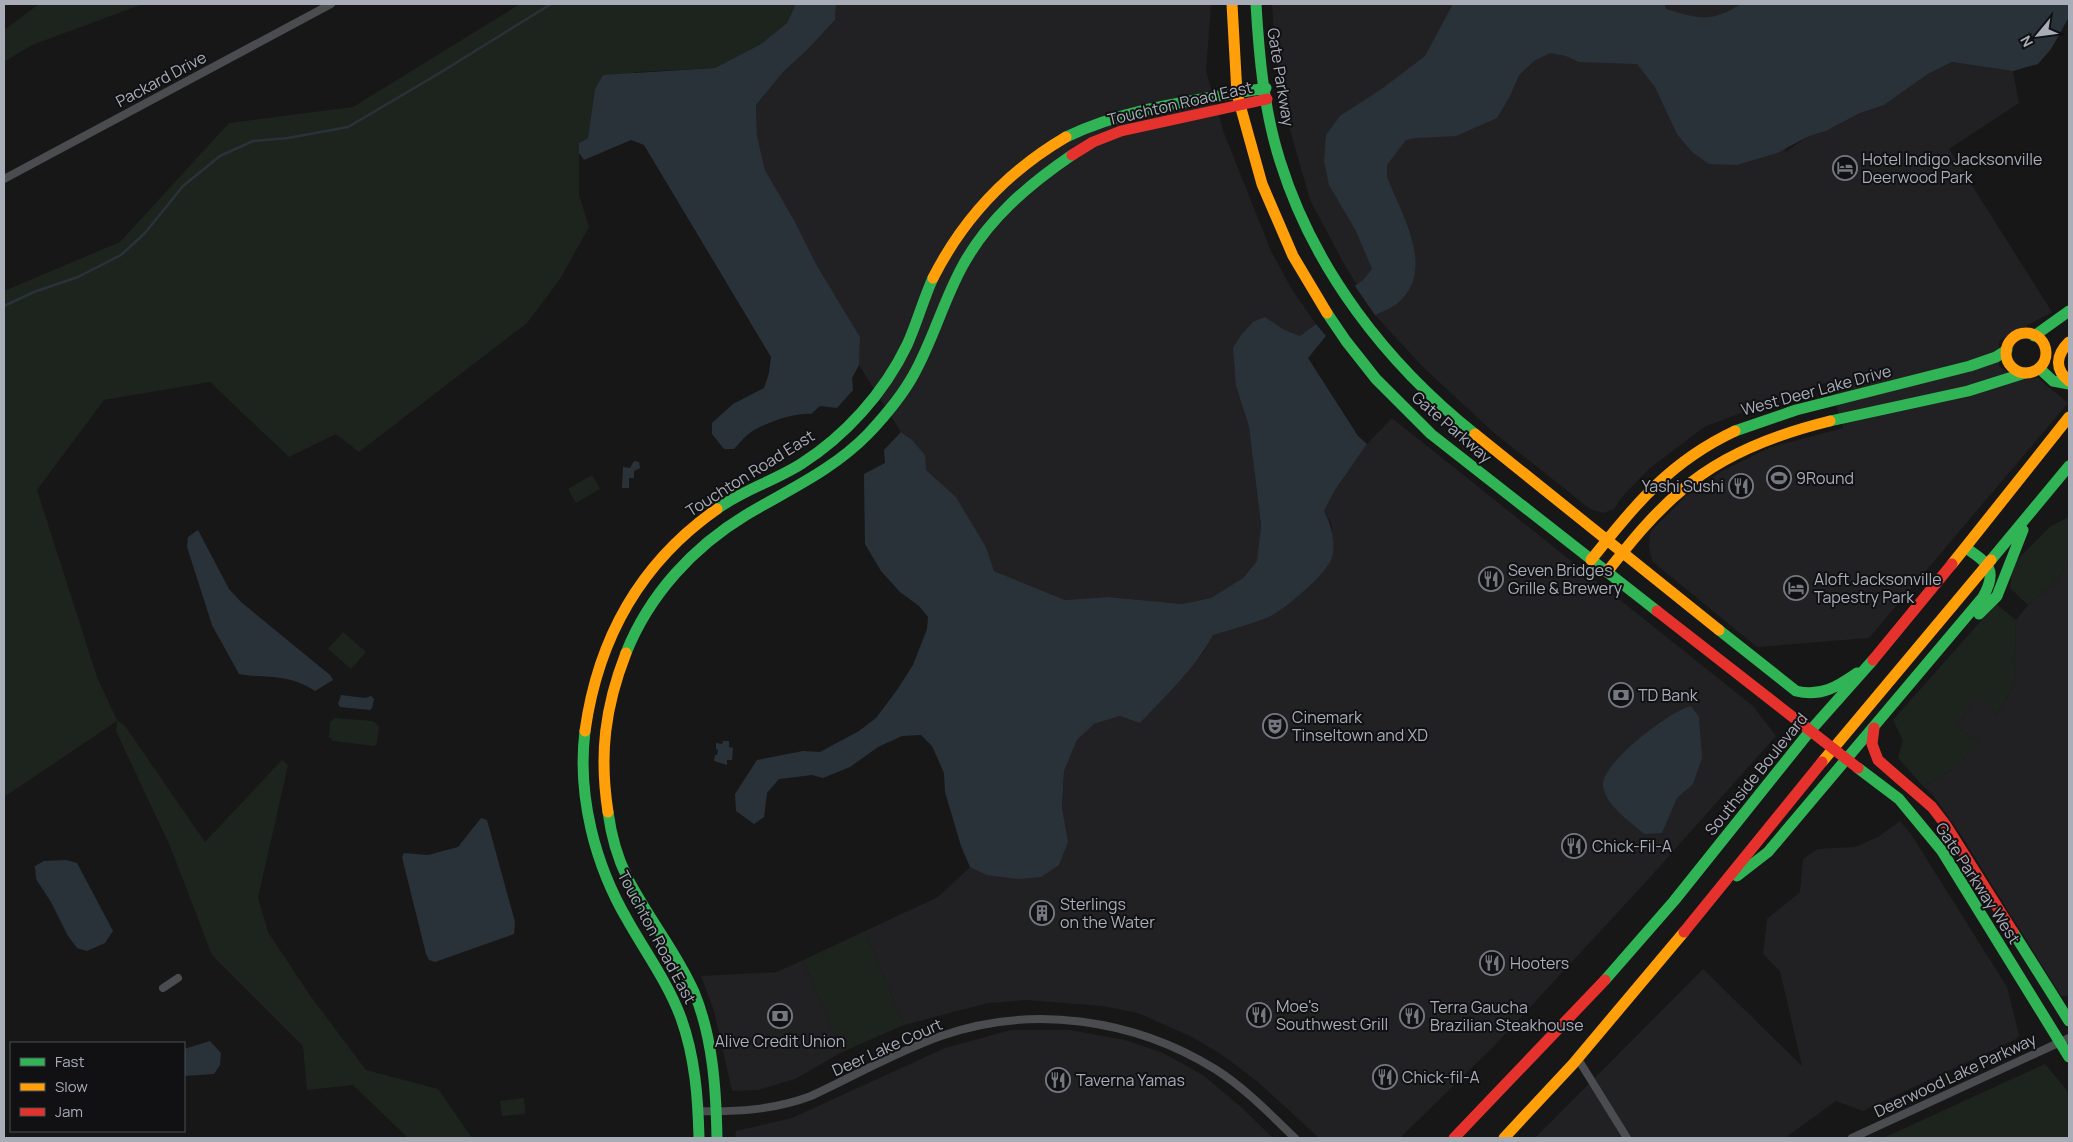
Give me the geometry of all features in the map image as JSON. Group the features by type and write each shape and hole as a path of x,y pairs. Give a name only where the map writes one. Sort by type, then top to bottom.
{"main road":[{"name":"Gate Parkway","path":"1232,4 1238,100 1262,184 1288,245 1313,292 1346,341 1376,379 1431,434 1833,750"},
{"name":"Gate Parkway","path":"1256,4 1256,26 1272,129 1280,161 1298,208 1343,292 1378,341 1395,361 1452,416 1796,691 1819,695 1870,665"},
{"name":"Touchton Road East","path":"717,1138 712,1058 698,1004 683,971 648,914 619,858 610,827 604,786 604,736 612,692 626,651 646,612 694,554 734,522 817,476 840,460 862,440 902,393 923,360 954,281 969,254 1019,196 1069,157 1107,135 1266,94"},
{"name":"Touchton Road East","path":"699,1138 697,1083 680,1017 662,975 619,905 601,864 586,800 583,754 588,714 603,654 634,592 683,535 723,505 799,465 837,437 853,422 888,378 912,334 924,298 943,258 965,224 992,192 1008,177 1038,153 1102,120 1142,109 1238,100"},
{"path":"1008,177 1019,196"},
{"path":"992,192 1009,206"},
{"name":"West Deer Lake Drive","path":"1591,560 1642,498 1668,472 1701,448 1736,429 1781,413 1970,366 1995,357 2007,350 2010,342 2017,336 2029,334 2034,336 2069,311"},
{"path":"912,334 931,340"},
{"path":"1607,572 1654,516 1683,488 1709,469 1750,447 1810,428 1966,392 2032,372 2044,362 2046,355 2043,343 2034,336"},
{"path":"2046,355 2069,336"},
{"path":"2069,342 2059,352 2057,362 2060,373 2069,382"},
{"path":"2007,350 2007,358 2011,366 2017,371 2025,373"},
{"path":"2039,368 2053,381 2069,382"},
{"name":"Southside Boulevard","path":"1454,1138 1598,988 1674,901 1810,731 1870,665 1966,548 2069,417"},
{"path":"1504,1138 1578,1059 1637,990 2069,466"},
{"path":"723,505 734,522"},
{"path":"1944,643 1997,596 2029,515"},
{"path":"1713,896 1768,852 1845,758 1983,597 1991,584 1992,573 1988,564 1966,548"},
{"path":"588,714 607,716"},
{"name":"Gate Parkway West","path":"1877,721 1871,737 1872,751 1878,760 1932,807 1945,824 2069,1021"},
{"path":"585,732 604,736"},
{"name":"Gate Parkway West","path":"1833,750 1899,799 1942,851 1973,903 2064,1040 2069,1057"},
{"path":"1917,820 1932,807"},
{"path":"1973,903 1989,892"}],"street":[{"name":"Packard Drive","path":"4,179 331,4"},
{"path":"163,988 178,978"},
{"name":"Deer Lake Court","path":"698,1111 755,1110 793,1103 916,1045 964,1029 1013,1020 1069,1020 1124,1030 1152,1039 1191,1056 1234,1082 1256,1100 1295,1138"},
{"name":"Deerwood Lake Parkway","path":"1852,1138 2064,1040"},
{"path":"1578,1059 1627,1138"}],"shaded area":[{"path":"39,4 143,4 32,45 4,62 4,30"},
{"path":"520,4 796,4 787,23 761,44 715,68 636,72 595,89 588,138 579,143 579,195 589,227 560,279 527,323 359,452 336,434 289,457 210,382 104,400 37,490 97,677 117,720 125,726 205,842 282,760 288,765 258,898 268,932 309,994 366,1070 438,1089 472,1138 408,1138 353,1085 307,1090 303,1046 212,955 170,846 116,731 117,721 4,797 4,291 120,242 229,123 353,107"},
{"path":"796,4 836,4 835,20 784,71 756,105 757,136 765,170 794,220 816,264 860,337 859,365 852,378 853,390 837,408 820,406 811,414 789,416 772,422 751,432 734,449 724,449 712,434 712,423 733,404 764,388 769,373 771,357 644,145 631,140 584,160 579,153 579,143 588,138 595,89 603,75 715,68 761,44 787,23"},
{"path":"836,4 1211,4 1206,71 1224,133 1271,251 1291,288 1316,324 1300,336 1283,329 1265,317 1236,386 1249,427 1261,525 1257,561 1243,578 1211,598 1182,604 1108,597 1065,600 994,571 986,547 956,497 926,470 911,439 901,432 859,365 860,337 816,264 794,220 765,170 757,136 756,105 784,71 835,20"},
{"path":"1272,4 1860,4 1784,153 1807,137 1826,131 1860,113 1884,105 1928,74 1953,62 2013,71 2019,103 1949,149 2052,312 1999,341 1999,366 2018,380 2038,378 2068,403 1869,638 1757,647 1653,562 1649,548 1650,532 1686,496 1720,472 1771,447 1843,428 1829,382 1704,427 1649,469 1621,498 1614,509 1603,513 1590,509 1493,432 1423,367 1375,315 1343,262 1310,200 1290,130 1275,50"},
{"path":"1453,4 1664,4 1666,9 1687,15 1712,17 1741,4 2069,4 2069,17 2051,49 2038,64 2013,71 1952,62 1928,74 1884,105 1860,113 1777,153 1737,165 1709,164 1692,152 1677,134 1655,87 1637,64 1579,62 1566,56 1550,53 1534,61 1519,75 1510,96 1497,118 1456,136 1406,140 1387,165 1387,177 1412,239 1415,271 1411,286 1402,299 1393,307 1375,315 1355,286 1372,269 1356,231 1329,185 1324,161 1326,135 1340,116 1383,88 1425,56"},
{"path":"1265,317 1283,329 1300,336 1316,324 1326,336 1308,358 1358,436 1367,444 1335,490 1324,511 1332,535 1333,554 1331,560 1313,583 1276,613 1262,620 1213,635 1189,670 1140,723 1120,716 1094,724 1077,740 1064,771 1062,808 1068,842 1059,865 1041,877 1019,879 986,875 970,867 961,846 945,792 944,773 932,746 921,735 902,736 878,747 850,767 823,778 812,775 779,779 767,793 764,817 754,824 736,811 735,794 757,760 803,751 820,752 859,731 876,718 913,665 927,629 928,617 919,606 900,592 881,571 865,544 864,474 885,463 884,450 901,432 911,439 925,455 926,470 956,497 986,547 994,571 1065,600 1108,597 1182,604 1211,598 1243,578 1257,561 1261,525 1249,427 1236,386 1233,348 1253,322"},
{"path":"1392,418 1753,706 1776,736 1643,885 1495,1045 1400,1138 1319,1138 1258,1082 1221,1054 1192,1037 1138,1013 1102,1006 1027,1000 988,1003 904,1025 865,931 938,897 970,867 986,875 1067,842 1062,808 1064,771 1077,740 1094,724 1120,716 1140,722 1184,676 1205,650 1213,635 1271,616 1332,533 1331,523 1324,511 1335,490 1367,444"},
{"path":"634,461 639,462 640,468 634,471 634,478 629,478 629,488 622,488 623,467 630,468"},
{"path":"592,475 600,489 576,503 568,489"},
{"path":"2069,517 2069,563 2055,582 2028,605 2010,588 2013,564 2051,526"},
{"path":"198,530 229,589 241,602 330,675 333,680 315,691 296,681 239,674 212,625 187,547 188,537"},
{"path":"2069,563 2069,994 2061,996 1959,832 1932,794 1923,786 1954,769 1979,742 1957,727 1973,701 1987,700 1996,715 2014,686 2016,620 2028,605 2055,582"},
{"path":"1996,604 2016,620 2014,686 1996,715 1987,701 1973,701 1957,727 1979,742 1954,769 1923,786 1898,758 1903,740 1893,720"},
{"path":"343,632 366,652 351,669 328,649"},
{"path":"341,695 365,698 371,696 374,699 372,708 370,710 340,707 338,704"},
{"path":"1691,706 1699,717 1702,758 1693,784 1677,798 1662,833 1644,834 1619,812 1608,799 1604,792 1603,784 1606,775 1625,751 1639,739 1668,717"},
{"path":"335,718 373,721 379,726 377,743 374,746 333,741 329,737 330,722"},
{"path":"723,741 729,741 729,747 733,748 732,760 727,760 727,765 714,761 718,750 716,749 716,743 722,744"},
{"path":"481,818 487,820 515,922 514,934 435,962 429,960 402,857 404,853 428,855 458,847"},
{"path":"1900,821 1911,834 2007,987 2019,1035 2016,1039 1863,1111 1836,1101 1785,1138 1535,1138 1703,969 1802,1066 1780,971 1763,954 1767,919 1800,892 1803,859 1818,849 1855,847 1878,837"},
{"path":"66,860 77,863 113,931 105,943 87,951 77,948 68,936 51,902 36,879 35,866 44,861"},
{"path":"865,931 904,1025 842,1052 803,960"},
{"path":"803,960 842,1052 795,1079 758,1090 732,1091 714,1011 701,976 777,972"},
{"path":"1011,1030 1070,1030 1125,1040 1163,1053 1203,1075 1242,1108 1273,1138 735,1138 736,1131 792,1118 945,1048"},
{"path":"210,1041 221,1053 220,1065 214,1074 185,1076 185,1049"},
{"path":"2045,1064 2069,1093 2069,1138 1883,1138"},
{"path":"524,1098 525,1114 502,1116 500,1101"}],"waterway":[{"path":"4,306 34,292 78,277 121,255 145,233 183,186 220,156 253,141 288,138 348,127 551,4"}],"traffic: fast":[{"path":"1256,4 1263,83 1274,142 1295,201 1312,240 1333,277 1357,312 1384,346 1443,407 1475,434"},
{"path":"1066,137 1114,118 1139,111 1266,88"},
{"path":"626,653 647,611 660,592 691,557 708,542 746,515 825,469 854,447 881,420 899,398 914,374 927,348 955,280 972,250 996,219 1024,191 1072,155"},
{"path":"717,509 737,496 801,464 848,427 875,396 898,363 911,337 933,278"},
{"path":"2034,336 2069,311"},
{"path":"1327,313 1376,379 1431,434 1657,611"},
{"path":"1735,431 1796,410 1970,366 1996,357 2007,350"},
{"path":"2039,368 2053,381 2069,384"},
{"path":"1830,421 1968,391 2025,373"},
{"path":"1991,560 2069,466"},
{"path":"1979,614 1997,596 2023,530"},
{"path":"1737,876 1768,852 1983,597 1990,580 1989,568 1966,548"},
{"path":"1719,630 1796,691 1813,693 1828,690 1843,683 1857,673"},
{"path":"1605,980 1674,901 1810,731 1873,660"},
{"path":"585,731 584,780 586,805 591,829 606,877 616,899 663,980 681,1018 690,1047 695,1077 699,1138"},
{"path":"1858,768 1899,799 1942,851 2069,1057"},
{"path":"608,812 615,845 627,877 679,962 700,1009 712,1064 717,1138"},
{"path":"2013,932 2069,1021"}],"traffic: slow":[{"path":"1232,4 1237,94 1262,184 1293,256 1327,313"},
{"path":"933,278 959,235 989,197 1025,165 1066,137"},
{"path":"2026,333 2040,339 2046,353 2040,367 2026,373 2012,367 2006,353 2012,339 2026,333"},
{"path":"2069,342 2061,352 2058,362 2061,372 2069,381"},
{"path":"1952,564 2069,417"},
{"path":"1607,572 1633,540 1671,499 1698,477 1752,447 1790,432 1830,421"},
{"path":"1591,560 1655,486 1691,456 1735,431"},
{"path":"1475,434 1719,630"},
{"path":"585,731 591,697 600,665 612,635 627,606 645,579 666,554 690,530 717,509"},
{"path":"1822,762 1991,560"},
{"path":"608,812 604,770 606,731 613,692 626,653"},
{"path":"1504,1138 1573,1064 1684,932"}],"traffic: jam":[{"path":"1072,155 1093,142 1121,131 1267,99"},
{"path":"1873,660 1952,564"},
{"path":"1657,611 1858,768"},
{"path":"1874,728 1872,744 1878,760 1932,807 1945,824 2013,932"},
{"path":"1684,932 1822,762"},
{"path":"1454,1138 1605,980"}],"place":[{"name":"Hotel Indigo Jacksonville Deerwood Park","path":"1845,168"},
{"name":"9Round","path":"1779,478"},
{"name":"Yashi Sushi","path":"1741,486"},
{"name":"Seven Bridges Grille & Brewery","path":"1491,579"},
{"name":"Aloft Jacksonville Tapestry Park","path":"1796,588"},
{"name":"TD Bank","path":"1621,695"},
{"name":"Cinemark Tinseltown and XD","path":"1275,726"},
{"name":"Chick-Fil-A","path":"1574,846"},
{"name":"Sterlings on the Water","path":"1042,913"},
{"name":"Hooters","path":"1492,963"},
{"name":"Moe's Southwest Grill","path":"1259,1015"},
{"name":"Alive Credit Union","path":"780,1016"},
{"name":"Terra Gaucha Brazilian Steakhouse","path":"1412,1016"},
{"name":"Chick-fil-A","path":"1385,1077"},
{"name":"Taverna Yamas","path":"1058,1080"}]}
